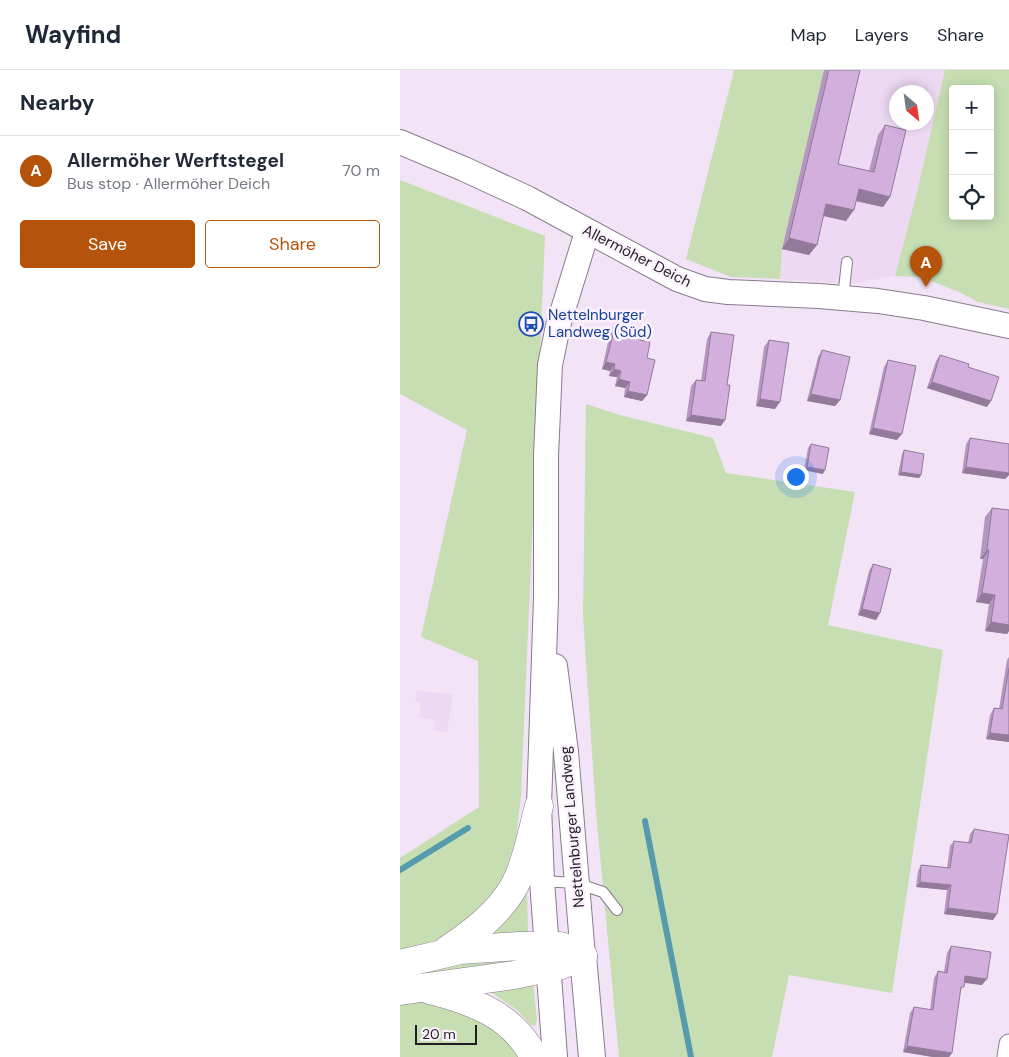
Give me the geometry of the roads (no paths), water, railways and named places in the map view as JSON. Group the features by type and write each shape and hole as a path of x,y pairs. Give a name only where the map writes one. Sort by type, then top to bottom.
{"highway":[{"path":"442,953 482,925 524,878 540,806"},
{"path":"400,964 442,953 519,946 548,957"},
{"path":"411,989 514,975 548,957 560,946 574,950 583,956"},
{"path":"411,989 460,998 497,1014 514,1029 529,1047 534,1057"}],"main road":[{"name":"Nettelnburger Landweg","path":"583,956 592,1057"}],"street":[{"name":"Allermöher Deich","path":"400,142 527,198 677,279 705,289 842,298 924,308 1009,326"},
{"name":"Nettelnburger Landweg","path":"540,806 546,598 546,456 550,365 558,326 587,232"},
{"name":"Nettelnburger Landweg","path":"546,598 566,752 583,956"},
{"path":"524,878 548,957 555,1057"},
{"path":"1007,1057 1009,1044"}],"lane":[{"path":"842,298 847,262"},
{"path":"524,878 576,883 603,892 617,910"}],"waterway":[{"path":"645,821 691,1057"},
{"path":"400,870 468,828"}],"place":[{"name":"Allermöher Werftstegel","path":"926,287"},
{"name":"Nettelnburger Landweg (Süd)","path":"531,324"}]}
